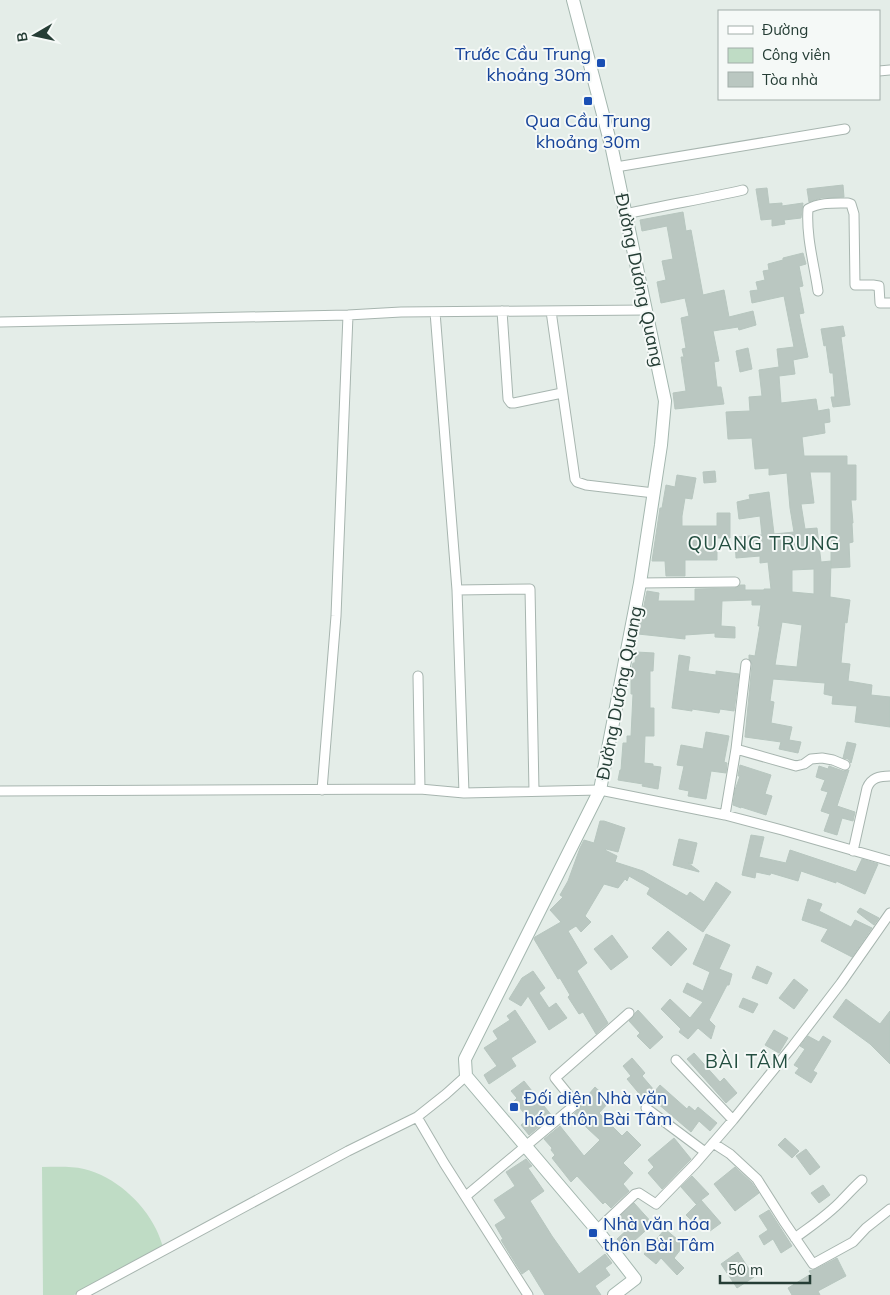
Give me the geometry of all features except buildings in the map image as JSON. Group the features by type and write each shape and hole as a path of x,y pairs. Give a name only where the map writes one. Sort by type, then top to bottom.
{"street":[{"name":"Đường Dương Quang","path":"466,1076 464,1059 600,790 640,583 654,493 665,401 612,149 573,0"},
{"path":"616,167 845,129"},
{"path":"626,214 743,190"},
{"path":"818,291 810,245 808,209 818,205 848,203 851,204 854,214 854,285 873,284 879,286 880,303 890,304"},
{"path":"0,322 348,315 400,312 646,310"},
{"path":"502,311 508,399 514,404 562,393"},
{"path":"551,311 574,475 577,482 598,487 654,493"},
{"path":"435,312 457,590 464,793"},
{"path":"322,790 336,616 348,315"},
{"path":"640,583 735,582"},
{"path":"457,590 530,589 534,791"},
{"path":"725,815 736,749 746,664"},
{"path":"418,676 420,788"},
{"path":"736,749 796,766 812,759 822,758 845,765"},
{"path":"853,850 869,782 877,777 890,776"},
{"path":"0,791 420,788 464,793 600,790 725,815 890,862"},
{"path":"597,1230 635,1194 639,1193 654,1204 657,1204 733,1120 792,1047 841,983 890,913"},
{"path":"466,1196 576,1104 555,1078 629,1014"},
{"path":"676,1060 733,1120"},
{"path":"81,1295 348,1151 417,1117 466,1076 597,1230 635,1279 614,1295"},
{"path":"646,1108 705,1152"},
{"path":"417,1117 528,1295"},
{"path":"713,1142 730,1154 757,1179 813,1264 853,1242 866,1228 890,1209"},
{"path":"795,1238 819,1221 862,1180"}],"green space":[{"path":"42,1167 84,1169 95,1172 117,1184 143,1209 156,1229 163,1247 74,1295 43,1295"}],"place":[{"name":"Trước Cầu Trung khoảng 30m","path":"601,63"},
{"name":"Qua Cầu Trung khoảng 30m","path":"588,101"},
{"name":"Đối diện Nhà văn hóa thôn Bài Tâm","path":"514,1107"},
{"name":"Nhà văn hóa thôn Bài Tâm","path":"593,1233"}],"district":[{"name":"QUANG TRUNG","path":"764,543"},
{"name":"BÀI TÂM","path":"747,1061"}]}
